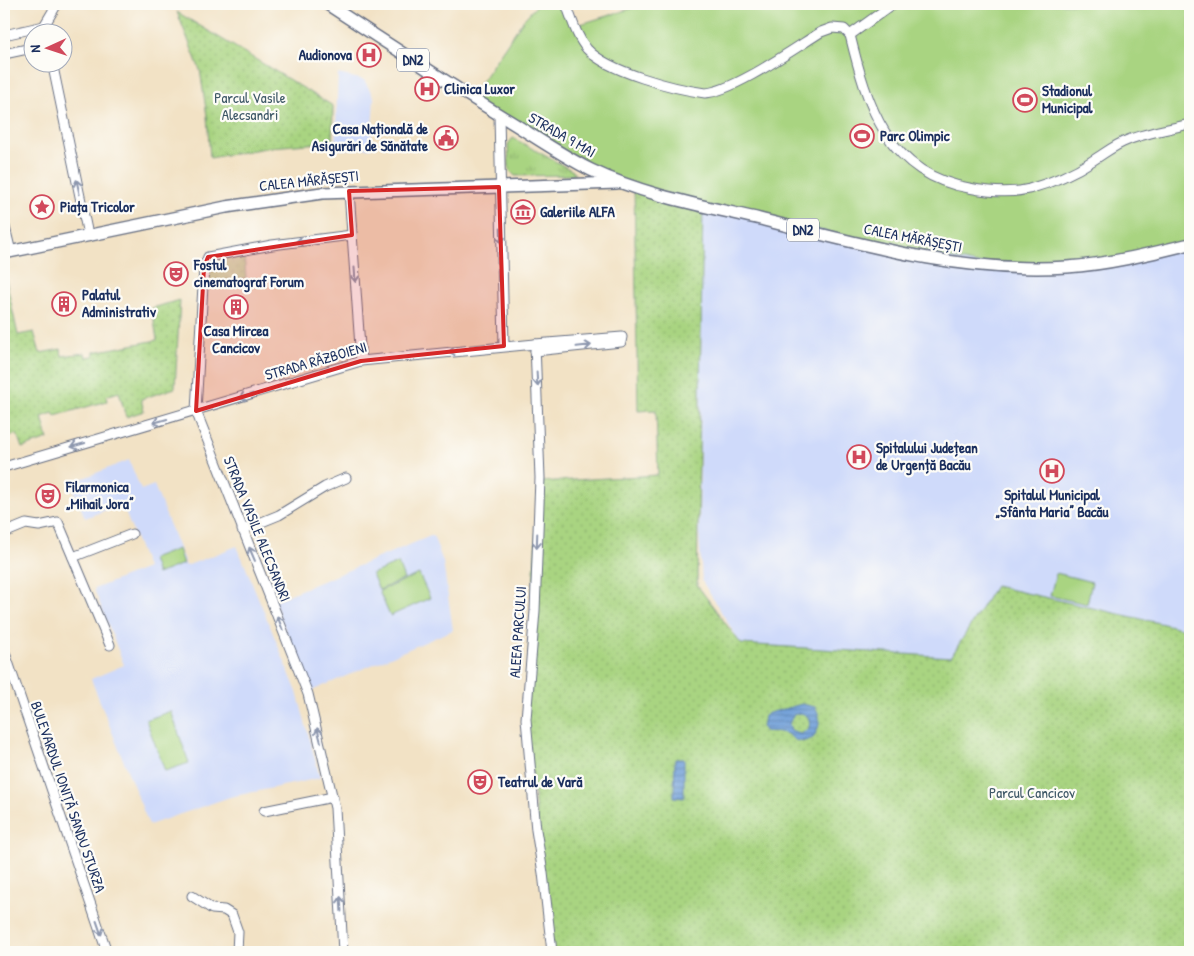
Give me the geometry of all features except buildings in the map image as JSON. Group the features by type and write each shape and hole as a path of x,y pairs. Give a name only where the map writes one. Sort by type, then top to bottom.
{"main road":[{"name":"STRADA 9 MAI","path":"327,4 574,161 629,185"},
{"name":"CALEA MĂRĂȘEȘTI","path":"7,252 234,205 349,191 629,185 861,243 942,260 977,264 1041,268 1089,265 1128,259 1190,244"}],"street":[{"path":"48,22 57,4"},
{"path":"566,4 581,40 587,49 605,63 621,70 705,93 714,93 740,80 821,32 832,28 844,29 850,35 862,85 873,113 899,153 947,183 966,188 1001,192 1030,188 1091,162 1128,140 1190,124"},
{"path":"850,35 893,4"},
{"path":"4,35 22,33"},
{"path":"4,54 22,50"},
{"path":"54,72 88,235"},
{"path":"499,115 499,187 504,346 535,347 622,341 621,336 535,347"},
{"path":"349,191 361,360"},
{"path":"4,223 7,252"},
{"name":"STRADA VASILE ALECSANDRI","path":"343,952 333,797 308,694 196,411 204,266 208,257 272,245 352,235"},
{"name":"STRADA RĂZBOIENI","path":"4,467 361,360 504,346"},
{"name":"ALEEA PARCULUI","path":"535,347 540,478 535,611 526,719 536,830 544,874 552,952"},
{"path":"242,530 279,515 325,487 346,478"},
{"path":"4,533 26,524 39,526 58,522 110,645"},
{"path":"73,557 132,534"},
{"name":"BULEVARDUL IONIȚĂ SANDU STURZA","path":"4,650 104,951"},
{"path":"264,811 333,797"},
{"path":"192,896 212,909 224,910 232,915 238,932 237,952"}],"highlighted area":[{"path":"499,187 504,346 361,361 196,411 204,267 208,257 352,235 349,191"}],"shaded area":[{"path":"338,74 364,80 374,97 371,148 335,150"},
{"name":"Spitalului Județean de Urgență Bacău","path":"703,205 1190,244 1190,630 995,586 951,657 741,644 702,581 699,531"},
{"path":"129,460 141,490 154,485 186,566 237,546 297,692 320,778 230,797 149,825 91,679 124,665 94,589 147,568 122,504 85,518 71,483"},
{"path":"433,535 443,562 453,630 309,692 274,601"}],"green space":[{"name":"Parc Olimpic","path":"538,4 566,4 574,26 633,8 636,4 1190,4 1190,244 1117,261 977,264 703,205 593,170 470,98 524,19"},
{"name":"Parcul Vasile Alecsandri","path":"177,12 333,106 332,142 271,147 210,158 207,116 200,70"},
{"path":"513,138 573,171 575,175 515,176 509,170 508,144"},
{"name":"Parcul Cancicov","path":"634,187 703,205 697,585 741,644 951,657 995,586 1190,630 1190,952 551,952 526,719 539,482 658,475 656,410 638,411"},
{"path":"244,255 246,278 208,283 210,259"},
{"path":"4,280 6,280 18,335 34,332 40,353 61,349 62,356 85,353 86,357 94,356 94,352 157,340 152,308 180,300 175,388 141,399 144,411 126,417 119,392 106,396 107,401 55,416 53,413 42,417 48,439 22,448 17,434 4,438"},
{"path":"178,549 183,564 157,574 152,559"},
{"path":"398,563 404,579 379,590 372,574"},
{"path":"1056,573 1092,582 1087,604 1050,596"},
{"path":"419,574 430,598 390,616 379,591"},
{"path":"171,711 189,763 165,771 146,720"}],"water":[{"path":"802,704 815,707 819,715 819,726 813,738 806,741 797,741 785,733 764,731 762,727 764,716","holes":["800,713 808,718 810,725 801,734 791,730 789,724 793,715"]},
{"path":"675,759 684,759 684,798 674,797"}],"place":[{"name":"Audionova","path":"369,55"},
{"name":"Clinica Luxor","path":"427,89"},
{"name":"Stadionul Municipal","path":"1025,100"},
{"name":"Parc Olimpic","path":"862,136"},
{"name":"Casa Națională de Asigurări de Sănătate","path":"446,138"},
{"name":"Piața Tricolor","path":"42,207"},
{"name":"Galeriile ALFA","path":"523,212"},
{"name":"Fostul cinematograf Forum","path":"176,274"},
{"name":"Palatul Administrativ","path":"64,304"},
{"name":"Casa Mircea Cancicov","path":"236,307"},
{"name":"Spitalului Județean de Urgență Bacău","path":"859,457"},
{"name":"Spitalul Municipal „Sfânta Maria” Bacău","path":"1052,471"},
{"name":"Filarmonica „Mihail Jora”","path":"48,496"},
{"name":"Teatrul de Vară","path":"480,782"}]}
